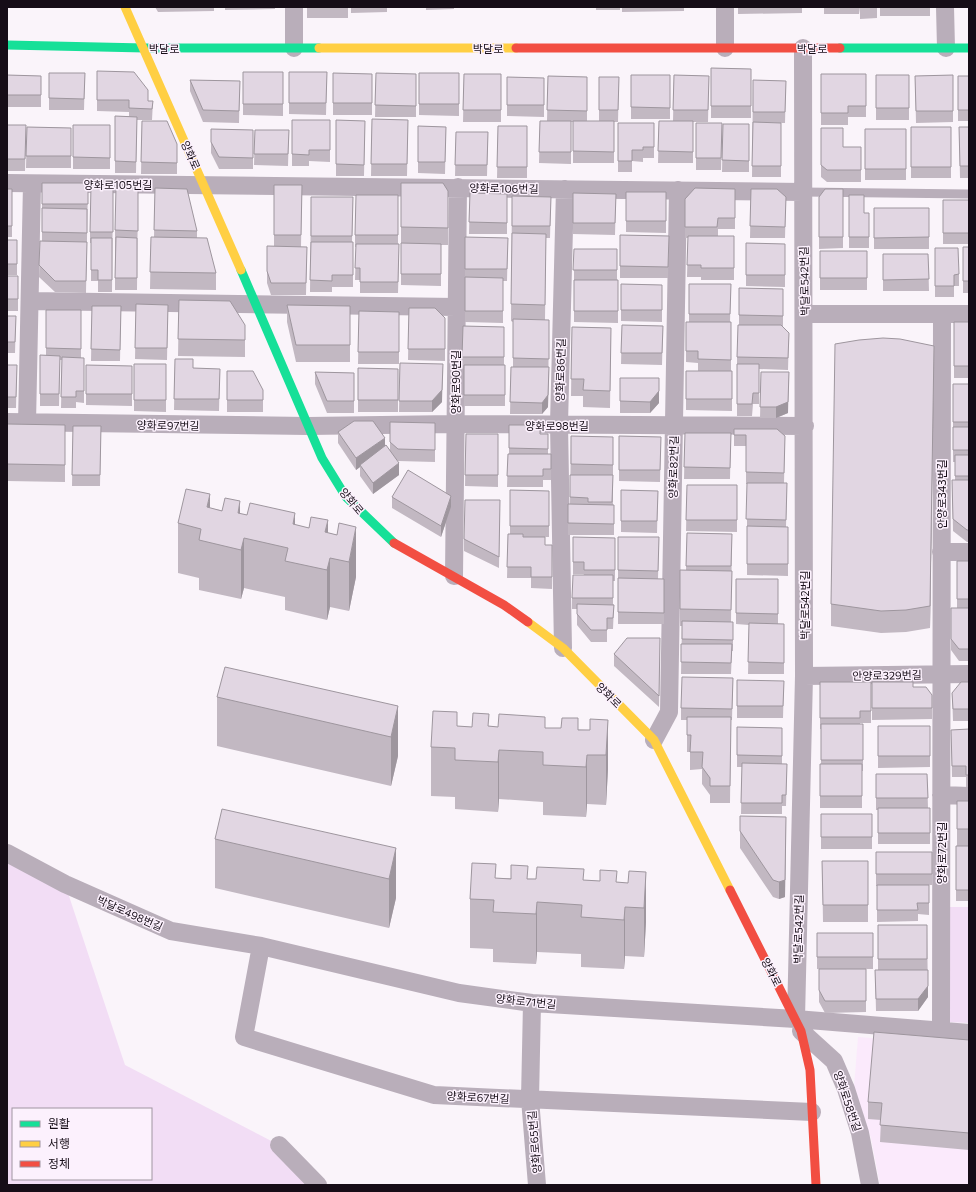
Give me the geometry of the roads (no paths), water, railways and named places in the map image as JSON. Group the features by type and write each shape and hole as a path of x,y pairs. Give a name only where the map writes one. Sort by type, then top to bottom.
{"street":[{"name":"양화로","path":"125,7 145,48 322,458 346,498 390,541 504,605 563,648 654,740 798,1025 810,1070 816,1185"},
{"path":"294,7 294,48"},
{"path":"725,7 725,48"},
{"path":"945,7 946,48"},
{"name":"박달로","path":"7,45 145,48 969,48"},
{"name":"박달로542번길","path":"798,1025 804,676 805,426 803,48"},
{"name":"양화로105번길","path":"7,183 204,184"},
{"path":"27,423 32,184"},
{"name":"양화로106번길","path":"204,184 803,192"},
{"name":"양화로90번길","path":"454,576 458,187"},
{"name":"양화로86번길","path":"563,648 559,424 565,189"},
{"name":"양화로82번길","path":"654,740 669,712 678,190"},
{"path":"30,301 456,307"},
{"path":"804,314 969,314"},
{"name":"안양로343번길","path":"941,674 942,314"},
{"name":"양화로97번길","path":"7,422 308,426"},
{"name":"양화로98번길","path":"308,426 559,424 805,426"},
{"path":"941,552 969,552"},
{"name":"양화로72번길","path":"940,1031 941,674"},
{"name":"안양로329번길","path":"804,676 969,674"},
{"path":"941,795 969,796"},
{"name":"박달로498번길","path":"7,853 65,884 171,931 261,946"},
{"name":"양화로71번길","path":"261,946 459,993 532,1003 798,1025"},
{"name":"양화로67번길","path":"261,946 244,1037 434,1095 812,1112"},
{"name":"양화로65번길","path":"532,1003 530,1099 537,1185"},
{"path":"798,1025 940,1031 969,1034"},
{"name":"양화로58번길","path":"798,1025 834,1061 846,1089 860,1133 870,1185"},
{"path":"279,1145 318,1185"}],"lane":[{"path":"803,192 969,194"}]}
